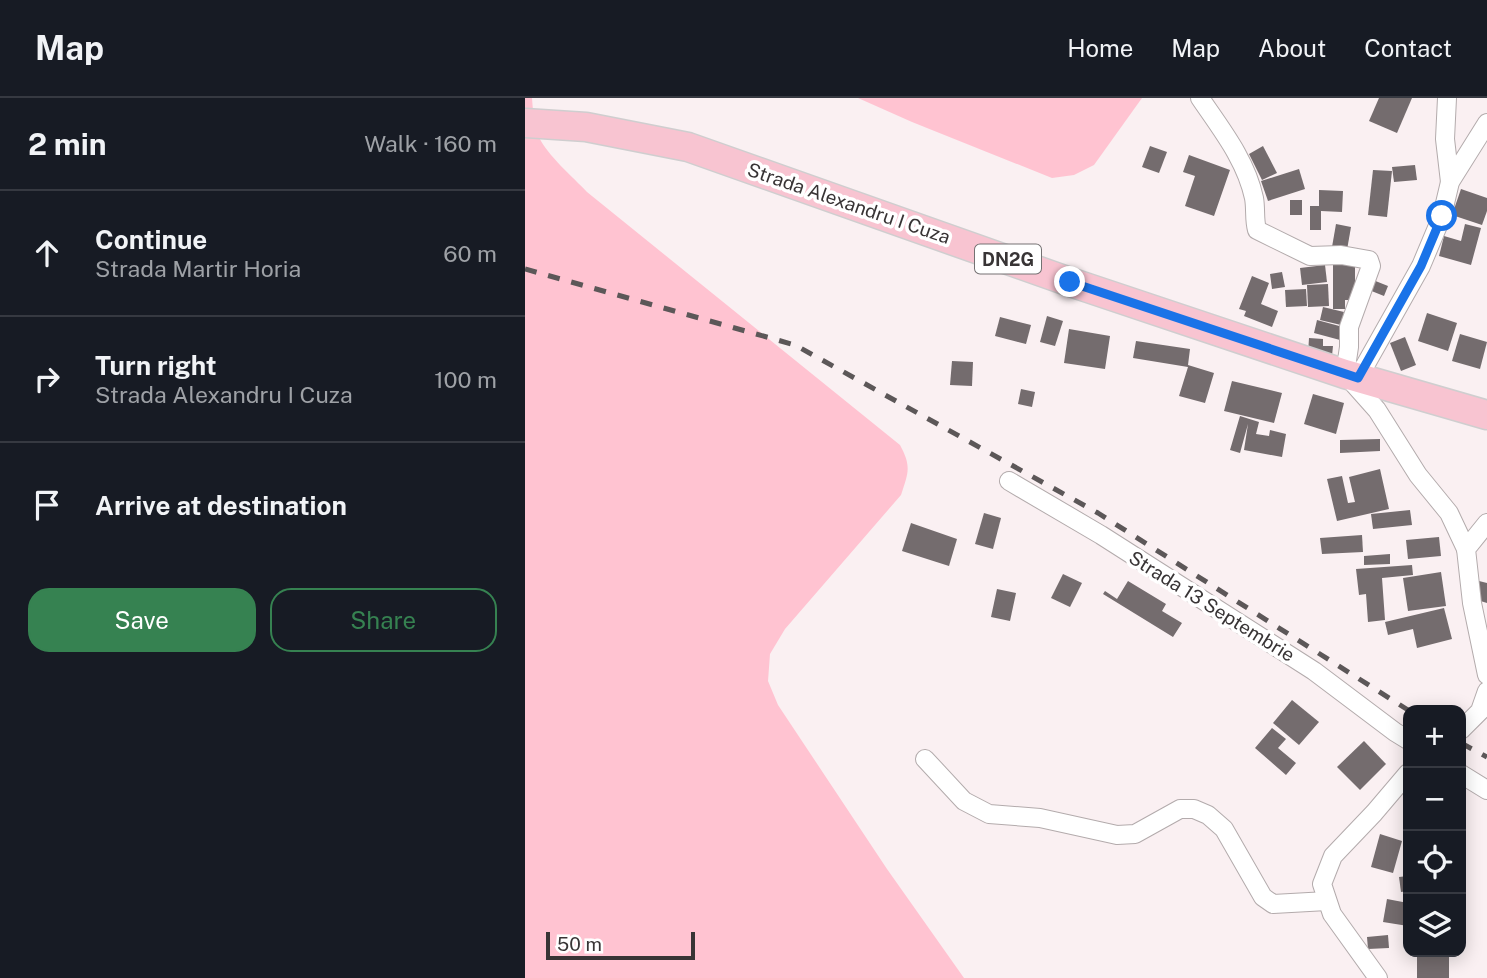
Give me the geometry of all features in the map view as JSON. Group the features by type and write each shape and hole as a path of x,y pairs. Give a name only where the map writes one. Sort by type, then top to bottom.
{"main road":[{"name":"Strada Alexandru I Cuza","path":"525,123 586,127 688,146 1070,282 1351,376 1487,415"}],"street":[{"path":"1200,98 1241,160 1254,199 1257,230 1310,256 1341,254 1369,260 1371,267 1349,327 1351,376 1377,410 1418,475 1449,513 1466,549 1472,603 1487,675"},
{"path":"1447,98 1445,139 1450,182"},
{"path":"1351,376 1421,266 1442,216 1450,182 1487,123"},
{"name":"Strada 13 Septembrie","path":"1009,481 1101,535 1314,671 1403,737"},
{"path":"1466,549 1487,523"},
{"path":"1466,725 1480,711 1487,691"},
{"path":"925,759 964,801 989,814 1040,818 1117,835 1135,834 1180,808 1194,809 1208,815 1224,829 1263,897 1273,904 1327,901"},
{"path":"1466,777 1487,790"},
{"path":"1378,978 1332,914 1322,884 1333,856 1403,779"}],"shaded area":[{"path":"525,98 532,98 536,128 543,144 587,192 900,445 904,453 908,470 901,495 785,629 770,654 768,681 778,705 887,869 964,978 525,978"},
{"path":"858,98 1142,98 1094,165 1074,175 1052,178"}],"building":[{"path":"1379,98 1412,98 1397,133 1369,121"},
{"path":"1150,146 1167,152 1159,173 1142,167"},
{"path":"1263,146 1277,173 1262,180 1249,154"},
{"path":"1189,155 1230,170 1214,216 1185,206 1195,176 1183,172"},
{"path":"1415,165 1417,180 1394,182 1392,167"},
{"path":"1299,169 1305,189 1268,201 1261,181"},
{"path":"1373,170 1392,171 1387,217 1368,215"},
{"path":"1461,189 1487,198 1487,211 1482,225 1452,215"},
{"path":"1319,190 1343,191 1342,212 1321,211 1321,230 1310,230 1310,206 1319,206"},
{"path":"1290,200 1302,200 1302,215 1290,215"},
{"path":"1336,224 1351,227 1347,250 1332,247"},
{"path":"1465,224 1481,228 1471,265 1439,256 1444,236 1461,241"},
{"path":"1325,265 1327,282 1302,285 1300,268"},
{"path":"1333,265 1355,265 1355,300 1345,300 1345,309 1333,309"},
{"path":"1282,272 1285,287 1272,289 1270,274"},
{"path":"1252,276 1269,283 1261,304 1278,311 1272,327 1244,316 1246,311 1239,309"},
{"path":"1368,278 1388,286 1384,296 1364,288"},
{"path":"1328,284 1329,306 1308,307 1307,285"},
{"path":"1306,289 1307,306 1286,307 1285,290"},
{"path":"1323,307 1344,312 1341,325 1320,320"},
{"path":"1427,313 1457,323 1448,351 1418,341"},
{"path":"1047,316 1063,321 1055,346 1040,342"},
{"path":"1000,317 1031,325 1026,344 995,336"},
{"path":"1317,320 1343,327 1340,340 1314,333"},
{"path":"1069,329 1110,336 1105,369 1064,363"},
{"path":"1460,334 1487,342 1480,369 1452,361"},
{"path":"1405,337 1416,365 1401,371 1390,343"},
{"path":"1309,338 1323,339 1323,346 1333,346 1332,356 1308,354"},
{"path":"1136,341 1190,349 1188,365 1214,373 1205,403 1179,396 1188,367 1133,358"},
{"path":"952,361 973,362 972,386 950,385"},
{"path":"1232,381 1282,393 1274,423 1224,411"},
{"path":"1021,389 1035,392 1032,407 1018,404"},
{"path":"1313,394 1344,403 1336,434 1304,424"},
{"path":"1240,416 1259,422 1256,434 1269,436 1270,430 1286,434 1282,457 1244,450 1248,424 1240,453 1230,450"},
{"path":"1380,439 1380,451 1340,453 1340,440"},
{"path":"1380,469 1389,509 1337,521 1327,479 1342,476 1348,503 1355,502 1349,477"},
{"path":"1410,510 1412,525 1373,529 1371,514"},
{"path":"984,513 1001,518 993,549 975,544"},
{"path":"911,523 957,539 949,566 902,551"},
{"path":"1362,535 1363,552 1322,554 1320,538"},
{"path":"1439,537 1441,556 1408,559 1406,540"},
{"path":"1390,554 1390,564 1364,565 1364,556"},
{"path":"1412,565 1413,575 1382,578 1385,620 1368,622 1366,594 1359,595 1356,569"},
{"path":"1441,572 1446,606 1408,611 1403,578"},
{"path":"1063,574 1082,583 1070,607 1051,598"},
{"path":"1128,581 1166,604 1162,611 1182,623 1173,637 1103,594 1105,591 1117,599"},
{"path":"1479,581 1487,583 1487,603 1474,599"},
{"path":"997,589 1016,593 1010,621 991,617"},
{"path":"1444,608 1452,639 1417,648 1413,629 1388,635 1385,622"},
{"path":"1292,700 1319,722 1299,745 1273,723"},
{"path":"1272,728 1286,739 1278,748 1296,763 1286,775 1255,748"},
{"path":"1364,741 1386,764 1360,790 1337,767"},
{"path":"1380,834 1402,841 1393,873 1371,867"},
{"path":"1399,877 1403,877 1403,892 1401,892"},
{"path":"1387,899 1403,902 1403,925 1383,922"},
{"path":"1388,935 1389,948 1368,949 1367,937"},
{"path":"1417,957 1449,957 1449,978 1417,978"}],"railway":[{"path":"525,269 795,345 1098,513 1403,707"},
{"path":"1466,746 1487,757"}],"route":[{"path":"1070,282 1358,378 1421,266 1442,216"}]}
